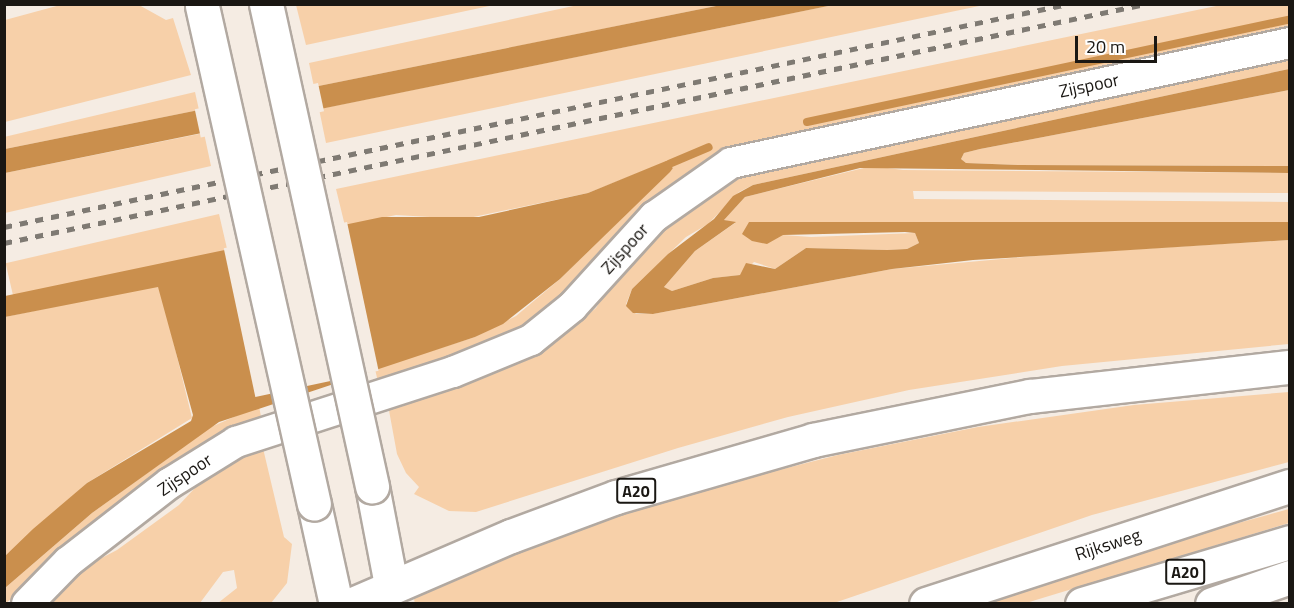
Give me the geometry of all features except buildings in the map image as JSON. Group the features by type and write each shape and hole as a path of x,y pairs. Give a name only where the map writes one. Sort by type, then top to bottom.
{"main road":[{"path":"266,4 372,486 391,585 353,603"},
{"path":"202,5 336,603"},
{"name":"A20","path":"391,585 616,497 813,440 1030,396 1290,367"},
{"name":"Rijksweg","path":"926,603 1290,486"},
{"name":"A20","path":"1082,603 1290,542"},
{"name":"A20","path":"1212,603 1290,577"}],"street":[{"name":"Zijspoor","path":"27,603 68,562 161,490 236,442 453,372 531,340 572,307 654,217 731,163 1290,43"}],"shaded area":[{"path":"64,4 139,5 166,20 173,18 191,75 5,122 5,20"},
{"path":"296,4 494,5 306,45"},
{"path":"578,5 721,5 314,87 309,63"},
{"path":"721,5 833,5 5,173 5,149"},
{"path":"833,5 984,5 326,143 319,109"},
{"path":"1221,5 1289,5 1289,32 724,154 683,179 538,318 512,335 378,382 375,369 475,337 516,316 560,279 673,168 666,162 588,193 464,219 396,215 345,226 336,189"},
{"path":"1289,51 1289,69 753,185 739,192 708,224 686,237 632,289 626,304 636,314 653,314 892,269 1057,254 1289,240 1289,344 1062,366 909,390 788,417 678,448 476,512 449,511 414,494 419,487 406,473 397,454 388,405 545,350 596,308 620,267 681,211 722,184 747,172"},
{"path":"1289,69 1289,90 980,149 964,153 961,159 966,163 1018,165 1289,166 1289,173 860,168 745,197 724,220 736,222 695,251 664,287 672,291 713,278 740,275 746,263 775,269 806,248 887,250 907,249 919,243 915,233 905,232 783,235 767,244 752,241 742,234 749,222 1289,222 1289,240 973,260 892,269 653,314 633,313 626,306 632,289 668,254 714,219 733,196 753,185"},
{"path":"1289,90 1289,166 1018,165 966,163 961,159 964,153 980,149"},
{"path":"195,92 199,110 5,149 4,137"},
{"path":"204,133 211,166 5,213 5,173"},
{"path":"666,161 673,168 670,172 560,279 503,324 475,337 219,422 92,513 5,588 5,556 33,529 87,483 191,421 193,415 158,287 5,317 5,296 382,217 479,217 588,193"},
{"path":"872,166 903,170 1289,173 1289,193 913,191 914,199 1289,202 1289,222 749,222 783,235 811,237 915,233 919,243 907,249 887,250 806,248 775,269 754,262 741,275 713,278 672,291 664,287 695,251 735,223 724,220 745,197"},
{"path":"219,214 227,250 14,299 6,263"},
{"path":"147,287 158,287 161,291 192,418 87,483 5,556 5,317"},
{"path":"1289,392 1289,462 1092,515 834,603 415,604 413,594 571,531 728,483 838,455 978,427 1134,405"},
{"path":"259,406 262,422 75,544 5,604 5,588 92,513 211,427"},
{"path":"262,444 284,537 292,544 287,583 271,603 218,603 237,588 234,570 223,572 200,603 40,604 69,575 117,550 179,505 210,472"},
{"path":"1289,509 1289,523 1026,603 977,604 1144,549"}],"pier":[{"path":"318,83 324,111 201,138 195,109"},
{"path":"347,222 379,371 255,397 224,248"}],"waterway":[{"path":"807,122 1290,19"},
{"path":"669,164 709,147"}],"railway":[{"path":"4,227 1068,4"},
{"path":"4,243 1145,4"}]}
